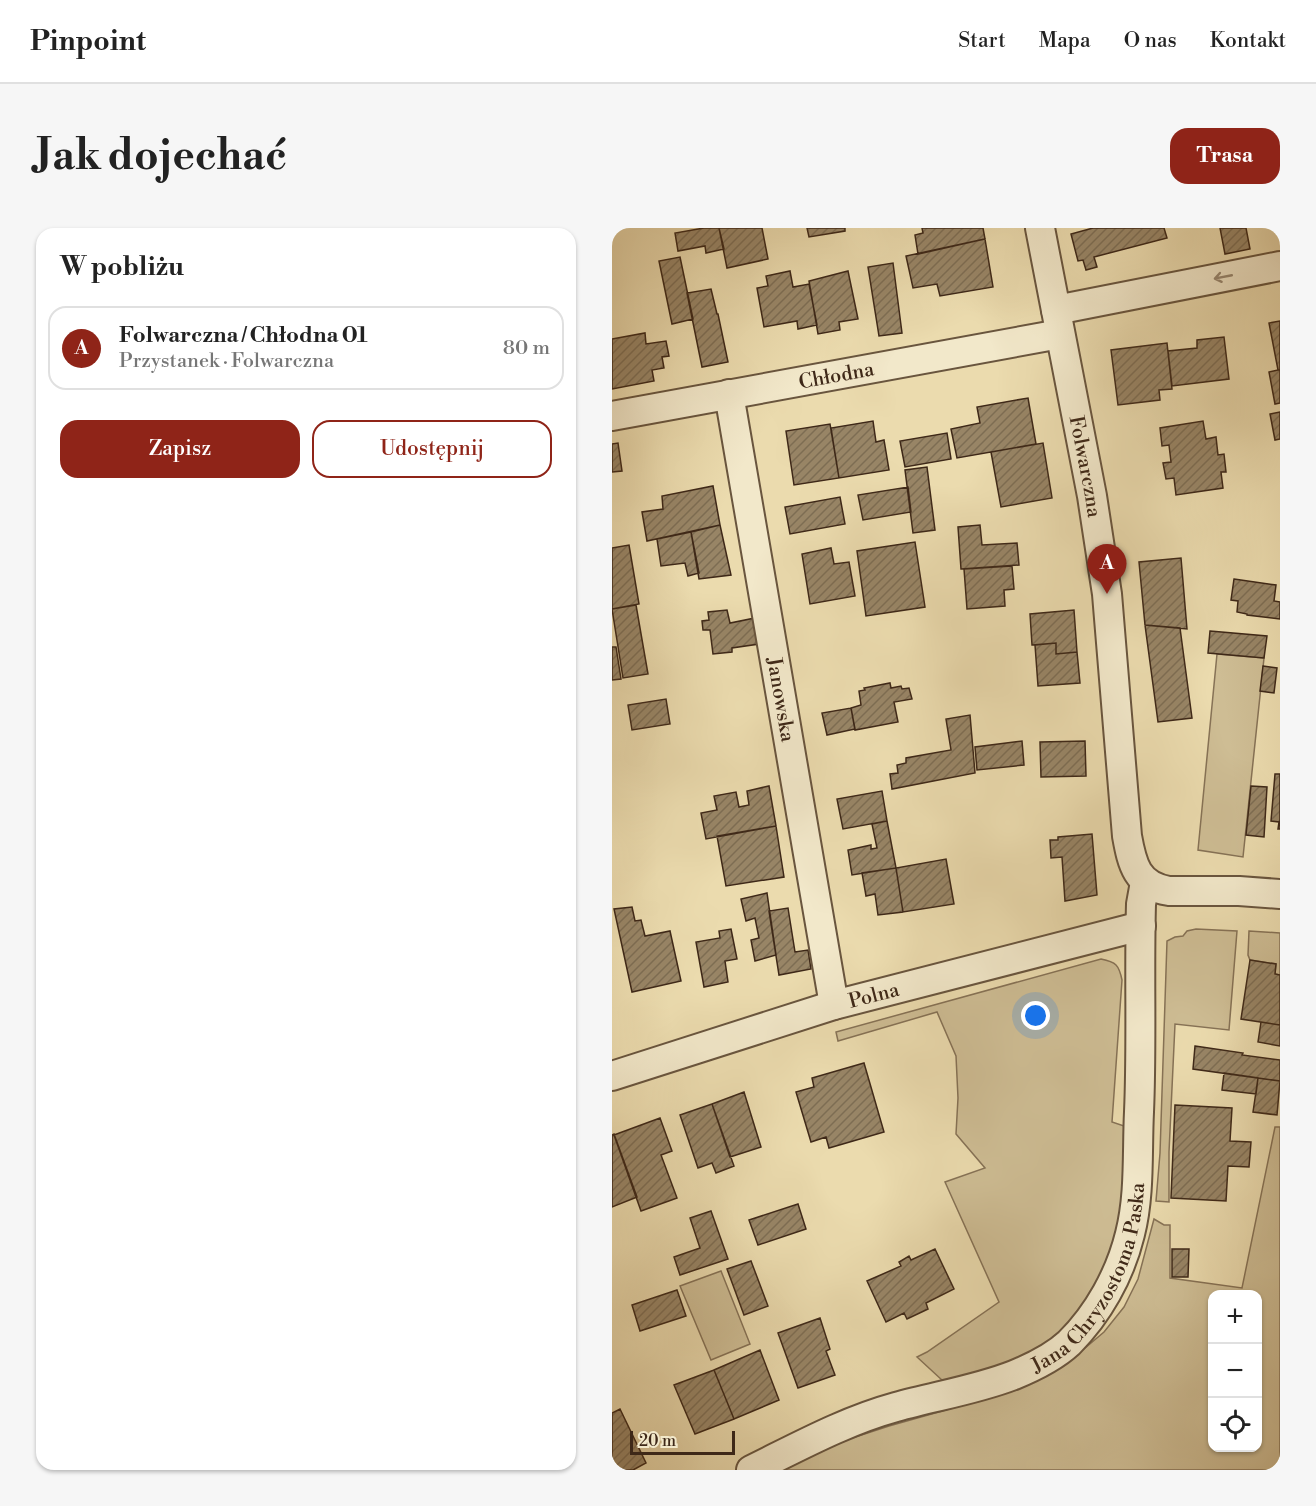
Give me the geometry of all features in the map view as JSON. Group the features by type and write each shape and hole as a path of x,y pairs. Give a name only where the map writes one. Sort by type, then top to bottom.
{"street":[{"name":"Folwarczna","path":"1040,228 1092,496 1107,594 1127,836 1131,860 1145,882"},
{"name":"Chłodna","path":"612,416 729,394 1058,322 1280,266"},
{"name":"Janowska","path":"729,394 834,1005"},
{"path":"1145,882 1158,889 1169,891 1239,891 1280,894"},
{"name":"Jana Chryzostoma Paska","path":"751,1470 841,1426 894,1407 1014,1375 1041,1363 1068,1345 1097,1310 1113,1280 1127,1244 1136,1197 1141,1048 1141,904 1145,882"},
{"name":"Polna","path":"612,1076 834,1005 1141,926"}],"shaded area":[{"path":"1217,654 1264,658 1243,857 1198,850"},
{"path":"1196,929 1237,931 1229,1030 1175,1024 1169,1202 1156,1201 1160,1153 1167,941"},
{"path":"1249,931 1280,933 1280,975 1275,974 1276,964 1250,960 1248,955"},
{"path":"1101,959 1116,965 1122,980 1112,1122 1133,1129 1126,1213 1093,1296 1067,1327 1019,1360 983,1373 943,1381 917,1357 999,1302 945,1182 985,1168 956,1134 958,1098 956,1056 937,1012 838,1041 836,1032"},
{"path":"1275,1127 1280,1127 1280,1470 780,1470 843,1441 999,1395 1045,1377 1104,1332 1124,1307 1138,1279 1154,1219 1164,1225 1170,1225 1170,1278 1242,1288"},
{"path":"721,1271 750,1344 711,1360 680,1286"}],"building":[{"path":"719,228 724,249 706,253 705,246 678,251 675,233"},
{"path":"719,228 762,228 768,259 727,268"},
{"path":"807,228 845,228 845,231 809,237"},
{"path":"922,228 983,228 985,239 918,254 915,235 923,233"},
{"path":"1093,228 1164,228 1167,238 1094,257 1097,267 1086,270 1083,260 1078,261 1071,234"},
{"path":"1220,228 1246,228 1250,249 1225,254"},
{"path":"985,239 993,287 940,296 937,284 913,288 906,256"},
{"path":"680,257 693,319 672,324 659,261"},
{"path":"893,263 902,333 879,336 868,267"},
{"path":"790,271 793,287 809,284 817,325 798,329 797,321 764,327 757,288 768,286 766,276"},
{"path":"848,271 858,319 839,322 840,330 818,334 809,281"},
{"path":"711,289 728,362 702,367 687,293"},
{"path":"1280,321 1280,370 1278,370 1269,323"},
{"path":"645,333 646,344 666,341 669,356 662,357 664,368 652,370 654,381 612,389 612,339"},
{"path":"1224,337 1229,379 1172,386 1168,351 1197,348 1197,340"},
{"path":"1167,343 1172,389 1159,390 1160,400 1118,405 1111,350"},
{"path":"1280,370 1280,403 1275,404 1269,372"},
{"path":"1028,398 1036,444 957,458 951,429 980,423 977,407"},
{"path":"1280,412 1280,439 1275,440 1270,414"},
{"path":"873,421 876,442 884,440 889,470 839,478 831,428"},
{"path":"1203,421 1206,439 1216,437 1218,455 1224,454 1226,472 1221,472 1223,488 1176,495 1174,478 1166,479 1163,463 1171,462 1169,445 1162,446 1160,428"},
{"path":"830,424 839,478 794,485 786,431"},
{"path":"947,433 951,459 905,467 900,441"},
{"path":"618,443 622,471 612,472 612,444"},
{"path":"1043,443 1052,498 1001,507 991,452"},
{"path":"927,467 935,530 913,533 905,470"},
{"path":"713,486 720,525 647,541 642,512 663,509 662,496"},
{"path":"908,487 911,512 863,520 858,495"},
{"path":"840,497 845,524 790,534 785,507"},
{"path":"720,525 731,575 699,579 691,532"},
{"path":"980,525 982,545 1017,543 1019,565 961,569 958,527"},
{"path":"691,532 699,573 688,576 685,563 661,566 657,539"},
{"path":"915,542 925,607 866,616 857,551"},
{"path":"629,545 639,604 612,609 612,548"},
{"path":"831,548 834,564 849,562 855,596 810,604 802,554"},
{"path":"1181,558 1187,629 1145,625 1139,562"},
{"path":"1012,566 1014,589 1004,590 1005,606 967,609 964,569"},
{"path":"1234,579 1276,585 1274,601 1280,602 1280,619 1237,612 1238,601 1231,600"},
{"path":"636,605 648,674 623,678 612,609"},
{"path":"727,610 730,623 755,618 759,644 732,648 732,652 713,654 710,630 703,630 702,621 709,620 708,612"},
{"path":"1074,610 1077,652 1056,654 1056,643 1032,645 1030,614"},
{"path":"1145,625 1180,628 1192,718 1158,722"},
{"path":"1210,631 1267,636 1264,658 1208,653"},
{"path":"1056,643 1056,654 1077,652 1080,683 1038,686 1035,645"},
{"path":"612,647 616,647 621,679 612,680"},
{"path":"1263,666 1277,668 1274,693 1260,691"},
{"path":"890,683 891,688 901,686 902,689 909,688 912,699 894,702 898,722 855,730 851,708 861,705 859,691"},
{"path":"666,699 670,724 632,730 628,705"},
{"path":"851,708 855,729 827,735 822,713"},
{"path":"970,715 975,773 892,789 890,774 898,773 897,765 906,763 906,758 951,750 946,719"},
{"path":"1022,741 1024,765 977,770 975,747"},
{"path":"1085,741 1086,776 1041,777 1040,742"},
{"path":"1275,774 1280,774 1280,829 1278,829 1279,822 1271,821"},
{"path":"769,786 776,826 706,839 701,813 717,810 714,796 736,792 739,807 749,805 747,791"},
{"path":"1251,786 1267,787 1264,837 1246,835"},
{"path":"882,791 887,821 843,829 837,799"},
{"path":"887,821 896,868 852,875 848,850 871,845 871,849 877,848 872,824"},
{"path":"776,826 784,877 726,886 717,836"},
{"path":"1092,834 1097,895 1065,901 1062,857 1051,858 1050,840 1058,840 1058,837"},
{"path":"946,859 954,904 903,912 896,868"},
{"path":"896,868 903,912 878,915 875,894 866,896 862,873"},
{"path":"767,893 776,955 755,961 751,940 759,938 755,918 746,921 741,899"},
{"path":"632,907 635,921 641,920 645,936 670,931 681,981 632,992 614,909"},
{"path":"788,908 795,952 808,950 811,969 779,975 769,911"},
{"path":"731,929 737,959 725,961 728,982 704,987 696,942 720,938 719,931"},
{"path":"1250,960 1276,964 1275,974 1280,975 1280,1025 1241,1019"},
{"path":"1261,1022 1280,1025 1280,1046 1258,1042"},
{"path":"1195,1046 1280,1060 1280,1081 1193,1069"},
{"path":"864,1063 884,1132 829,1148 826,1137 811,1142 796,1092 814,1087 812,1078"},
{"path":"1224,1073 1258,1078 1256,1094 1222,1090"},
{"path":"1258,1078 1280,1081 1277,1115 1253,1112"},
{"path":"744,1092 761,1147 730,1157 712,1104"},
{"path":"712,1104 734,1166 716,1173 712,1163 698,1168 680,1115"},
{"path":"1175,1105 1232,1108 1230,1141 1251,1142 1249,1167 1228,1166 1226,1201 1171,1198"},
{"path":"660,1118 672,1151 661,1155 677,1198 641,1211 614,1135"},
{"path":"614,1134 637,1197 612,1207 612,1135"},
{"path":"798,1204 806,1229 758,1245 749,1220"},
{"path":"711,1211 728,1259 680,1275 674,1257 700,1248 690,1218"},
{"path":"935,1249 954,1289 926,1303 928,1309 907,1319 904,1313 886,1322 867,1281 901,1266 899,1262 909,1256 911,1260"},
{"path":"1172,1249 1189,1249 1188,1277 1172,1277"},
{"path":"751,1261 768,1306 744,1315 727,1269"},
{"path":"677,1290 686,1316 640,1331 632,1305"},
{"path":"820,1318 830,1349 826,1351 835,1375 798,1388 778,1333"},
{"path":"760,1350 779,1400 734,1419 714,1370"},
{"path":"714,1370 734,1419 695,1434 674,1385"},
{"path":"620,1409 646,1463 633,1470 612,1470 612,1413"}],"place":[{"name":"Folwarczna / Chłodna 01","path":"1107,594"}]}
